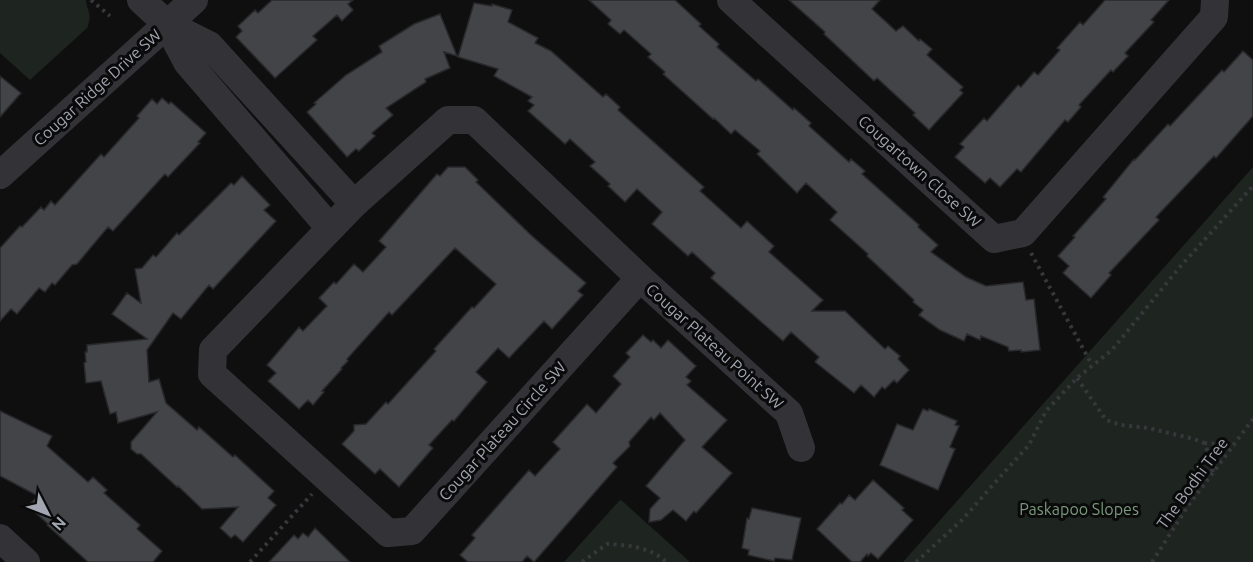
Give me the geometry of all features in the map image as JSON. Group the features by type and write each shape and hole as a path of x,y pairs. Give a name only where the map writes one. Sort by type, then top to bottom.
{"street":[{"path":"141,0 167,24 210,45 354,204"},
{"name":"Cougar Ridge Drive SW","path":"0,175 194,0"},
{"name":"Cougartown Close SW","path":"731,0 994,239 1023,233"},
{"path":"1023,233 1214,17 1215,0"},
{"path":"167,24 187,62 330,228"},
{"name":"Cougar Plateau Circle SW","path":"448,120 474,120 640,278 412,531 388,532 212,374 213,350 354,204 448,120"},
{"name":"Cougar Plateau Point SW","path":"640,278 789,413 801,448"},
{"path":"0,538 26,562"}],"path":[{"path":"91,0 110,16"},
{"path":"916,562 962,520 1029,445 1046,411 1077,378 1112,350 1179,268 1253,186"},
{"path":"1023,233 1092,365"},
{"path":"1077,378 1106,420 1121,426 1148,428 1204,443 1234,445"},
{"name":"The Bodhi Tree","path":"1152,562 1188,506 1253,419"},
{"path":"1204,443 1213,463 1212,475"},
{"path":"250,562 326,477"},
{"path":"582,562 607,544 631,546 659,555 666,562"}],"green space":[{"path":"0,0 86,0 90,16 89,23 87,28 30,80 0,53"},
{"name":"Paskapoo Slopes","path":"1253,167 1253,562 903,562"},
{"path":"621,500 690,562 564,562"}],"building":[{"path":"272,0 353,0 348,4 353,10 342,21 337,15 313,36 317,40 275,78 236,37 242,31 238,26 255,10 258,13"},
{"path":"589,0 675,0 719,44 717,47 756,81 758,79 793,110 794,108 811,123 809,126 849,162 851,159 865,171 862,174 938,245 931,252 966,277 986,286 1023,282 1026,300 1034,299 1040,350 1009,351 1008,347 981,336 980,340 967,334 964,341 940,330 919,315 923,310 913,302 914,300 830,220 837,212 806,183 797,193 757,154 760,151 735,130 731,134 713,119 663,74 665,72 648,57 651,54 624,30 620,34 608,24 611,20"},
{"path":"789,0 880,0 872,9 896,31 903,26 919,41 920,39 932,49 927,55 963,87 960,90 963,93 929,130 913,115 915,113 877,78 874,81"},
{"path":"1105,0 1169,0 1151,20 1154,22 1125,53 1128,56 1113,72 1111,70 1079,105 1081,107 1068,122 1065,120 1021,172 1017,169 1000,187 990,178 985,183 955,157 964,147 960,144 984,118 987,121 1018,85 1021,87 1034,72 1038,75 1060,50 1057,48 1080,22 1083,25"},
{"path":"474,3 492,6 492,4 512,10 508,22 538,38 535,43 551,51 603,97 606,94 620,107 618,110 704,187 700,191 741,228 747,221 774,246 769,252 823,300 812,311 845,311 885,349 888,346 900,356 898,359 909,370 897,383 894,380 885,389 882,387 874,397 861,385 854,393 815,362 819,357 791,332 783,341 711,278 715,273 692,252 688,256 652,224 662,212 637,189 625,202 590,166 595,162 570,139 565,144 528,111 534,105 528,101 532,97 494,76 498,69 458,57"},
{"path":"440,14 457,56 444,52 450,68 425,79 426,82 386,108 393,115 372,133 375,136 359,151 356,149 347,157 307,112 346,75 382,52 379,46 414,24"},
{"path":"1243,51 1253,60 1253,116 1216,158 1214,156 1156,217 1159,220 1109,273 1111,275 1091,298 1063,273 1069,266 1058,256 1106,199 1103,197 1134,159 1168,124 1170,126"},
{"path":"0,76 21,93 0,117"},
{"path":"162,98 169,104 171,102 206,133 198,142 200,143 168,177 165,174 113,231 108,227 77,264 72,265 55,285 52,283 45,292 39,288 17,314 11,309 0,321 0,248 41,207 44,210 51,201 55,205 101,154 104,157 139,118 137,116 152,99 157,104"},
{"path":"448,167 465,167 478,180 476,182 532,236 586,283 578,291 583,295 552,329 544,321 509,358 498,348 476,372 487,382 454,421 452,420 429,445 433,448 399,487 380,469 375,474 342,444 354,431 354,425 366,424 386,402 388,404 436,351 434,349 496,284 455,248 392,315 389,312 347,359 348,361 313,405 308,400 299,409 268,381 276,373 267,365 299,327 303,331 327,306 319,298 334,282 336,284 354,264 363,272 386,247 379,241 437,174 440,176"},
{"path":"242,176 270,205 264,210 276,221 213,289 209,285 181,319 173,313 147,350 149,382 159,379 166,403 197,430 199,427 233,457 235,455 274,491 268,498 276,505 243,542 235,535 231,538 220,528 238,507 202,509 141,454 131,449 131,442 157,412 118,423 116,412 110,414 101,381 86,383 84,363 86,362 87,345 147,339 112,314 127,293 141,303 135,269 142,268 153,255 156,257 177,233 179,235 231,183 234,185"},
{"path":"643,335 651,342 653,340 661,348 668,340 696,366 686,377 691,381 687,385 727,420 702,447 732,473 686,521 673,510 661,520 649,522 650,509 660,498 646,486 685,440 660,413 654,420 651,417 629,442 630,446 613,463 617,467 534,562 527,556 522,562 468,562 460,555 475,538 472,535 529,470 535,476 560,449 553,442 587,404 596,413 621,384 613,376 630,357 626,353"},
{"path":"923,409 928,411 929,409 957,421 955,425 959,426 950,447 955,449 938,490 880,465 897,424 913,430"},
{"path":"0,411 52,436 47,446 88,482 93,477 107,490 104,493 140,525 137,529 162,551 153,562 88,562 47,525 28,506 38,496 0,476"},
{"path":"873,480 904,508 902,510 913,520 878,559 871,553 860,562 852,562 817,529 849,495 855,500"},
{"path":"752,508 801,518 792,560 775,558 774,561 748,555 749,550 742,548 747,518 749,519"},
{"path":"315,528 350,562 269,562 294,535 298,539 303,533 308,537"}]}
